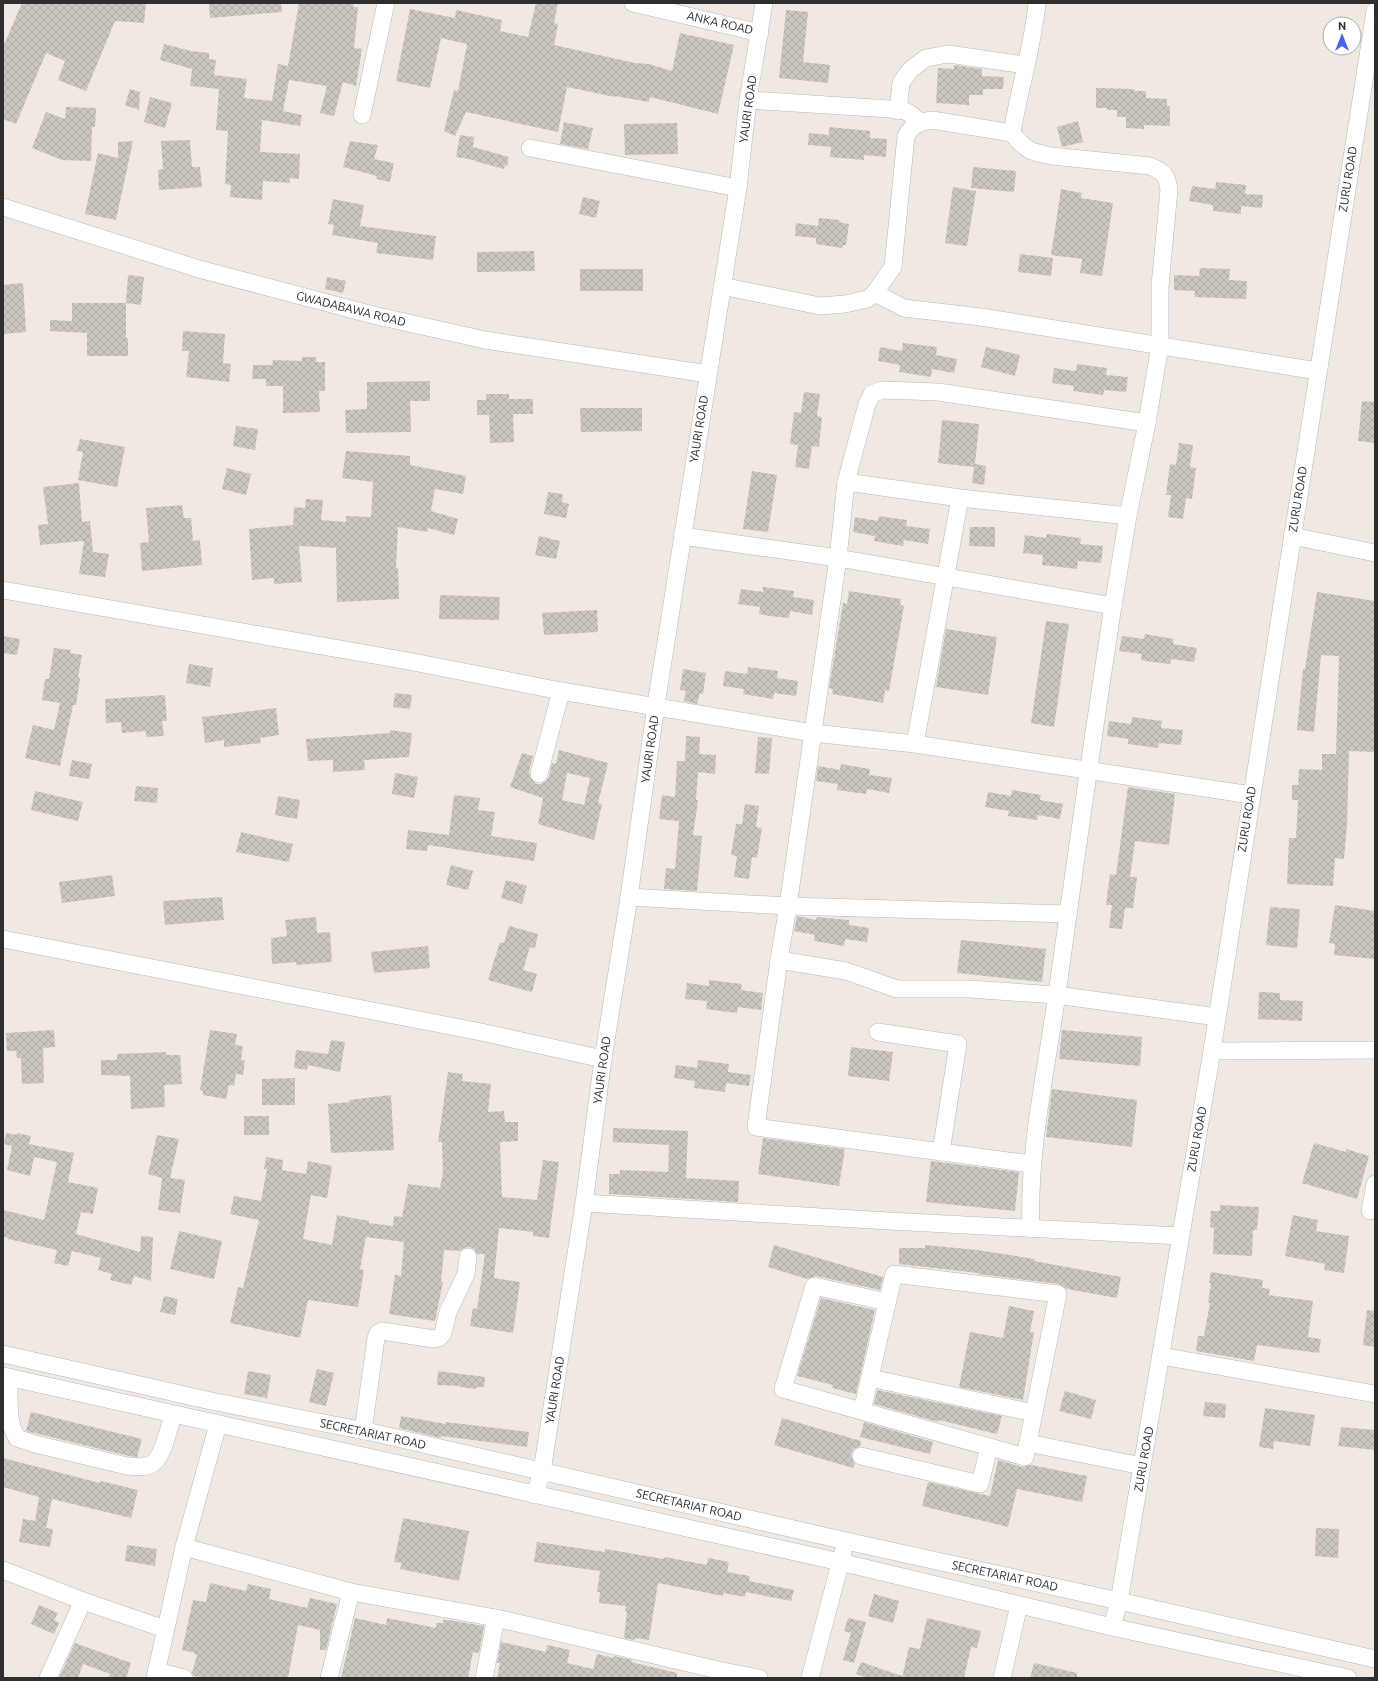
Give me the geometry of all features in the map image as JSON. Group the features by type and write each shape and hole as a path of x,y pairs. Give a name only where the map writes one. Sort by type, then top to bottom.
{"street":[{"path":"362,115 386,3"},
{"name":"ANKA ROAD","path":"633,3 760,33"},
{"name":"YAURI ROAD","path":"535,1495 542,1470 584,1203 603,1059 629,897 656,705 738,188 748,100 764,3"},
{"path":"1012,133 1025,65 1034,30 1037,3"},
{"name":"ZURU ROAD","path":"1112,1627 1119,1600 1212,1051 1375,10"},
{"path":"898,111 901,83 910,70 926,58 948,54 1025,65"},
{"path":"748,100 890,109 898,111 903,110 911,114 920,122"},
{"path":"722,286 820,306 846,304 866,299 875,293 893,267 906,136 911,128 920,122 932,120 1012,133 1023,148 1038,154 1150,166 1162,171 1168,180 1169,190 1160,286 1160,345 1147,423 1128,516 1087,770 1068,914 1031,1164 1031,1229"},
{"path":"530,148 738,188"},
{"name":"GWADABAWA ROAD","path":"3,207 199,269 373,315 485,340 708,374"},
{"path":"875,293 904,308 981,317 1318,371"},
{"path":"1031,1164 756,1127 838,558 846,482 866,404 872,394 882,390 938,392 1147,423"},
{"path":"846,482 960,498 1128,516"},
{"path":"915,744 960,498"},
{"path":"682,536 838,558 1113,606"},
{"path":"1292,536 1375,553"},
{"path":"3,590 400,660 561,691 656,705 813,733 915,744 1251,795"},
{"path":"539,774 561,691"},
{"path":"629,897 788,906 1068,914"},
{"path":"3,939 481,1032 603,1059"},
{"path":"779,960 846,971 897,989 969,990 1056,995 1217,1017"},
{"path":"878,1032 958,1044 941,1152"},
{"path":"1212,1051 1375,1050"},
{"path":"1370,1211 1375,1184"},
{"path":"584,1203 1031,1229 1180,1236"},
{"path":"364,1431 376,1338 378,1333 382,1331 434,1339 439,1338 443,1333 448,1312 466,1274 468,1257"},
{"path":"862,1411 894,1274 1058,1294 1025,1457 783,1389 814,1286 887,1302"},
{"name":"SECRETARIAT ROAD","path":"3,1354 211,1401 364,1431 542,1470 846,1541 1119,1600 1375,1659"},
{"path":"1161,1356 1375,1394"},
{"path":"6,1377 10,1420 12,1430 17,1438 34,1444 127,1466 141,1467 151,1465 158,1459 173,1414"},
{"name":"SECRETARIAT ROAD","path":"6,1377 840,1562 1112,1627 1348,1678"},
{"path":"870,1378 1034,1413"},
{"path":"184,1678 155,1674 184,1547 218,1424"},
{"path":"1028,1443 1142,1466"},
{"path":"860,1456 980,1484 989,1447"},
{"path":"810,1678 846,1541"},
{"path":"184,1547 351,1592 496,1618 718,1670 760,1678"},
{"path":"3,1570 165,1629"},
{"path":"329,1678 351,1592"},
{"path":"48,1678 83,1600"},
{"path":"1002,1678 1019,1605"},
{"path":"484,1678 496,1618"}],"building":[{"path":"22,3 146,3 144,23 115,21 86,91 58,80 65,61 46,53 16,124 3,119 3,47"},
{"path":"209,3 281,3 282,12 210,18"},
{"path":"299,3 354,3 353,7 358,7 354,48 362,49 356,86 343,82 334,116 320,113 327,86 289,80 283,111 302,115 300,126 262,120 260,152 300,154 299,179 290,178 290,183 263,181 262,200 230,197 231,185 225,184 228,131 216,130 219,89 190,86 192,69 160,60 164,44 191,51 209,53 209,59 216,60 214,75 247,79 244,98 272,101 278,64 288,66"},
{"path":"536,3 558,3 554,23 558,24 554,45 635,63 649,64 672,71 680,33 734,45 718,114 650,97 649,102 567,87 558,132 466,112 455,136 444,131 454,90 458,91 467,44 441,38 430,88 396,81 410,9 455,18 456,10 502,20 500,31 528,37"},
{"path":"786,10 808,12 803,62 830,65 828,83 779,78"},
{"path":"954,65 982,69 982,76 1004,77 1003,89 983,89 983,95 969,95 969,105 936,103 938,68 954,69"},
{"path":"1096,88 1134,89 1134,91 1146,91 1146,98 1167,99 1167,106 1170,106 1170,126 1144,125 1144,129 1126,128 1126,117 1117,117 1117,110 1096,108"},
{"path":"130,89 140,92 139,110 125,105"},
{"path":"150,97 172,103 165,128 144,122"},
{"path":"66,107 96,108 95,127 92,127 91,161 62,160 32,148 46,112 65,119"},
{"path":"1078,121 1083,142 1062,147 1057,127"},
{"path":"564,122 593,128 588,149 560,144"},
{"path":"677,123 678,154 625,155 624,124"},
{"path":"829,127 870,131 870,138 887,139 886,157 864,155 864,160 830,157 831,147 808,145 809,133 829,135"},
{"path":"460,135 474,137 473,147 509,157 507,166 505,165 504,169 474,160 456,157"},
{"path":"190,140 192,167 200,167 202,187 159,190 158,170 163,169 161,141"},
{"path":"133,141 116,220 85,214 98,153 118,158 118,142"},
{"path":"350,141 378,145 374,159 394,163 390,182 376,179 377,176 343,167"},
{"path":"973,167 1016,171 1014,192 971,188"},
{"path":"1216,182 1246,185 1245,194 1263,195 1262,208 1241,206 1241,214 1213,211 1213,205 1189,201 1192,186 1215,189"},
{"path":"953,187 976,191 967,246 945,243"},
{"path":"1061,189 1082,193 1081,198 1113,203 1102,276 1080,273 1082,259 1051,255"},
{"path":"583,197 600,201 596,218 579,214"},
{"path":"333,199 364,205 360,226 436,236 433,260 376,253 378,243 332,235 334,225 328,224"},
{"path":"819,218 839,220 839,222 849,224 846,245 843,245 842,248 816,244 816,238 795,236 796,223 818,226"},
{"path":"534,251 535,271 477,272 477,252"},
{"path":"1020,254 1053,258 1051,276 1018,272"},
{"path":"1200,268 1230,269 1229,280 1247,281 1246,299 1194,297 1195,291 1174,290 1174,275 1199,276"},
{"path":"580,269 643,269 643,291 580,291"},
{"path":"128,275 144,277 141,305 126,303"},
{"path":"327,277 346,281 343,293 325,289"},
{"path":"23,283 26,332 3,334 3,285"},
{"path":"72,303 126,303 126,338 128,338 128,356 87,356 87,333 50,331 50,320 72,321"},
{"path":"183,331 225,334 223,363 231,364 229,382 186,377 189,351 182,351"},
{"path":"903,343 937,347 936,355 957,359 954,373 932,369 931,377 899,372 900,365 878,361 880,347 902,351"},
{"path":"986,347 1020,355 1015,376 981,367"},
{"path":"302,357 316,357 316,362 325,362 325,391 319,391 320,412 283,413 283,386 266,386 266,379 252,379 253,365 272,365 273,360 302,361"},
{"path":"1077,364 1107,368 1106,375 1128,377 1126,392 1104,390 1103,395 1073,391 1074,386 1052,383 1054,368 1076,371"},
{"path":"430,381 430,401 410,401 411,432 346,433 345,410 367,409 367,382"},
{"path":"804,392 820,394 817,416 822,417 819,447 812,446 809,469 795,467 798,445 790,444 794,412 801,413"},
{"path":"486,394 509,394 509,399 533,399 533,414 513,414 514,442 490,443 489,415 477,415 477,400 486,400"},
{"path":"1362,401 1375,402 1375,443 1358,441"},
{"path":"580,408 642,408 642,431 581,432"},
{"path":"942,420 979,424 975,464 986,466 984,485 972,483 974,467 938,463"},
{"path":"236,426 258,429 255,450 233,446"},
{"path":"80,439 125,447 117,487 78,480 83,452 77,451"},
{"path":"1179,443 1193,445 1190,467 1196,468 1192,499 1186,498 1183,519 1168,517 1171,495 1166,495 1170,464 1176,465"},
{"path":"346,451 410,456 410,465 466,476 463,494 435,489 431,511 458,519 454,535 428,528 427,532 398,527 396,568 398,568 399,599 337,602 336,548 299,546 302,582 274,584 274,578 252,580 249,529 293,525 294,507 305,508 306,499 323,500 321,520 346,522 346,516 371,517 373,482 342,478"},
{"path":"227,468 251,474 246,495 222,489"},
{"path":"752,471 777,475 768,532 743,529"},
{"path":"79,483 82,522 90,521 93,552 109,554 105,577 79,574 84,541 40,545 38,525 48,524 43,487"},
{"path":"548,492 563,494 562,502 569,504 566,518 544,514"},
{"path":"182,505 184,518 191,518 193,541 200,540 202,565 142,571 140,543 149,542 146,508"},
{"path":"879,516 907,520 906,526 930,529 928,544 904,540 903,546 874,541 875,536 853,532 855,517 878,521"},
{"path":"970,527 995,527 995,547 969,546"},
{"path":"1047,534 1081,538 1080,544 1103,546 1101,563 1078,561 1077,569 1042,565 1043,555 1023,553 1025,535 1046,538"},
{"path":"539,536 560,541 556,559 535,555"},
{"path":"763,587 794,591 793,597 814,600 812,615 790,611 789,618 770,616 759,614 760,607 738,604 741,589 763,592"},
{"path":"849,591 901,599 900,605 904,606 889,691 885,690 883,703 832,694 833,689 829,688 843,603 847,604"},
{"path":"1317,592 1375,601 1375,752 1349,751 1347,825 1344,859 1335,858 1333,886 1287,884 1289,838 1296,838 1298,800 1292,800 1292,785 1298,785 1299,769 1322,770 1322,754 1336,754 1339,656 1321,655 1314,732 1297,730 1303,669 1305,669"},
{"path":"440,595 500,597 499,620 439,619"},
{"path":"597,610 598,632 544,635 542,613"},
{"path":"1046,621 1069,624 1054,727 1031,723"},
{"path":"946,629 997,637 988,695 936,687"},
{"path":"1145,634 1174,639 1173,644 1197,648 1194,662 1171,659 1170,664 1152,662 1141,660 1142,654 1119,651 1122,636 1144,639"},
{"path":"3,636 20,639 17,655 3,653"},
{"path":"54,648 71,650 70,653 82,655 78,677 80,678 76,705 73,705 60,766 25,758 33,725 54,730 60,703 42,700 45,679 49,679"},
{"path":"189,664 213,668 210,687 186,683"},
{"path":"748,667 778,671 777,678 798,681 796,696 774,693 773,699 743,694 744,689 723,686 725,671 747,674"},
{"path":"683,669 706,673 703,694 700,693 697,704 684,701 686,691 680,690"},
{"path":"395,693 412,695 410,709 393,707"},
{"path":"165,695 167,721 162,721 164,736 146,737 146,731 122,733 121,722 106,723 105,699"},
{"path":"276,708 279,735 260,738 261,743 224,747 224,740 205,743 202,717"},
{"path":"1132,717 1162,721 1161,728 1183,730 1181,745 1159,743 1158,748 1128,744 1128,739 1107,736 1109,721 1131,724"},
{"path":"390,730 412,733 409,757 364,760 365,770 333,772 333,760 308,761 306,739 390,733"},
{"path":"686,736 700,737 699,754 716,755 715,774 698,772 696,800 698,800 693,835 702,836 697,891 664,889 666,868 675,869 679,821 659,819 662,795 675,797 677,761 685,761"},
{"path":"758,737 772,738 769,774 755,773"},
{"path":"559,750 608,763 598,803 602,804 594,840 538,824 543,798 510,787 522,753 533,756 529,771 530,777 536,784 541,784 546,781 549,777 552,763 556,764","holes":["567,773 590,778 584,805 562,800"]},
{"path":"72,760 92,764 89,779 69,776"},
{"path":"841,764 870,769 869,775 892,778 889,793 867,789 866,794 837,790 838,784 816,781 818,766 840,770"},
{"path":"395,773 418,777 414,798 392,794"},
{"path":"136,786 158,788 157,803 134,801"},
{"path":"1128,787 1175,794 1169,845 1135,841 1130,877 1137,877 1133,908 1125,908 1122,929 1109,928 1112,905 1106,905 1110,874 1116,875"},
{"path":"1012,790 1041,795 1040,800 1063,804 1060,819 1038,815 1037,820 1008,816 1009,811 985,807 988,792 1011,796"},
{"path":"35,791 83,802 78,821 31,810"},
{"path":"454,795 480,798 478,810 495,812 491,836 537,843 534,861 428,845 427,851 406,849 408,830 449,835"},
{"path":"278,796 300,800 297,819 275,815"},
{"path":"745,804 759,806 756,827 762,828 757,858 752,857 749,879 734,877 737,856 731,855 736,824 742,824"},
{"path":"241,832 293,844 289,862 236,852"},
{"path":"451,865 473,871 468,890 446,885"},
{"path":"112,875 115,896 62,903 59,882"},
{"path":"506,880 527,886 522,904 501,898"},
{"path":"222,897 224,920 165,925 163,901"},
{"path":"1335,905 1375,911 1375,959 1334,955 1335,944 1329,943"},
{"path":"1270,907 1300,909 1297,948 1266,945"},
{"path":"797,916 816,920 817,917 849,920 849,925 869,928 867,942 845,939 844,946 814,941 815,935 794,931"},
{"path":"316,917 317,933 330,932 332,962 296,965 296,962 272,964 271,938 287,936 285,920"},
{"path":"509,926 538,934 535,948 530,947 523,970 537,974 532,992 488,980 500,942 504,943"},
{"path":"961,940 1046,949 1042,982 957,973"},
{"path":"428,946 430,968 374,973 371,952"},
{"path":"709,980 742,984 741,990 763,993 761,1010 738,1007 737,1013 706,1009 707,1001 685,999 687,983 709,986"},
{"path":"1259,992 1280,993 1280,1000 1303,1001 1302,1021 1258,1019"},
{"path":"54,1030 55,1047 43,1048 44,1083 22,1084 21,1058 17,1058 16,1051 7,1051 6,1033"},
{"path":"210,1030 237,1034 235,1045 243,1046 241,1060 245,1061 243,1075 236,1074 234,1086 229,1085 226,1099 203,1095 203,1091 200,1090"},
{"path":"1062,1030 1142,1037 1140,1066 1059,1059"},
{"path":"331,1040 345,1042 340,1072 308,1065 307,1070 294,1068 296,1050 328,1054"},
{"path":"851,1047 893,1052 889,1081 848,1076"},
{"path":"166,1052 166,1055 180,1055 182,1084 164,1085 165,1107 131,1109 130,1076 101,1075 101,1060 117,1060 117,1054"},
{"path":"698,1060 729,1064 728,1072 751,1075 749,1086 726,1083 725,1092 694,1088 695,1081 674,1078 676,1065 697,1068"},
{"path":"448,1072 463,1074 462,1081 491,1084 488,1112 504,1111 505,1122 518,1122 518,1141 500,1142 502,1197 537,1200 543,1160 559,1162 549,1238 533,1236 533,1232 499,1228 494,1278 520,1282 513,1333 470,1326 473,1308 477,1309 485,1254 477,1254 474,1249 470,1247 464,1248 460,1251 444,1250 441,1282 443,1282 435,1321 389,1314 395,1275 401,1276 404,1242 366,1237 360,1269 364,1270 358,1307 308,1300 300,1338 230,1323 238,1287 243,1288 259,1220 230,1214 234,1196 261,1201 267,1169 264,1169 266,1157 283,1160 282,1170 306,1174 308,1161 332,1166 327,1198 311,1195 303,1239 332,1245 337,1215 369,1221 369,1223 393,1226 394,1216 402,1217 408,1184 440,1188 443,1172 442,1142 438,1142"},
{"path":"295,1078 295,1105 262,1105 262,1079"},
{"path":"1052,1089 1137,1100 1132,1147 1046,1137"},
{"path":"391,1095 394,1150 331,1153 328,1104"},
{"path":"244,1116 269,1116 269,1135 244,1135"},
{"path":"613,1128 688,1131 686,1178 739,1181 738,1202 609,1194 609,1174 620,1174 620,1170 668,1172 669,1145 613,1142"},
{"path":"6,1133 17,1135 17,1133 31,1136 29,1144 74,1153 68,1182 98,1188 93,1214 81,1212 76,1234 140,1252 141,1236 153,1237 151,1281 134,1276 131,1285 110,1280 112,1274 98,1270 101,1258 72,1251 68,1266 54,1263 57,1250 8,1239 3,1236 3,1210 44,1220 57,1162 34,1157 30,1176 7,1170 12,1146 4,1144"},
{"path":"157,1135 179,1139 170,1178 185,1180 180,1213 158,1210 162,1178 148,1174"},
{"path":"763,1138 845,1149 839,1186 758,1174"},
{"path":"1314,1143 1346,1152 1346,1149 1369,1156 1357,1199 1302,1183"},
{"path":"931,1161 1019,1172 1015,1211 926,1202"},
{"path":"1220,1205 1259,1207 1257,1230 1253,1230 1252,1256 1213,1254 1214,1228 1210,1227 1211,1211 1220,1211"},
{"path":"1293,1215 1318,1220 1316,1231 1349,1236 1344,1273 1324,1270 1325,1264 1285,1256"},
{"path":"179,1231 222,1241 214,1279 170,1269"},
{"path":"774,1245 883,1277 880,1290 816,1276 807,1279 768,1267"},
{"path":"925,1245 977,1250 1035,1259 1034,1261 1121,1277 1117,1298 1067,1289 1059,1284 899,1264 899,1248 925,1248"},
{"path":"1211,1272 1263,1280 1262,1288 1270,1289 1269,1295 1313,1301 1308,1337 1321,1339 1319,1353 1257,1345 1254,1361 1196,1351 1198,1336 1204,1336 1210,1303 1208,1303"},
{"path":"164,1296 178,1299 175,1315 160,1312"},
{"path":"821,1298 875,1310 856,1394 832,1388 833,1385 797,1376"},
{"path":"1009,1306 1034,1311 1030,1332 1034,1332 1023,1400 959,1387 970,1332 1003,1338"},
{"path":"1367,1310 1375,1311 1375,1347 1363,1345"},
{"path":"317,1369 334,1373 326,1406 309,1402"},
{"path":"248,1371 271,1375 267,1398 244,1394"},
{"path":"438,1371 485,1377 484,1387 476,1387 476,1389 460,1386 437,1385"},
{"path":"877,1390 1002,1416 997,1434 939,1420 938,1422 874,1404"},
{"path":"1065,1391 1096,1400 1091,1419 1059,1411"},
{"path":"1205,1402 1226,1404 1225,1418 1203,1416"},
{"path":"1265,1408 1315,1415 1310,1446 1274,1441 1273,1449 1259,1447"},
{"path":"31,1412 142,1439 137,1457 26,1431"},
{"path":"401,1416 446,1424 446,1422 529,1432 527,1447 441,1436 441,1438 399,1428"},
{"path":"782,1418 861,1441 860,1446 854,1449 851,1453 855,1464 853,1468 774,1445"},
{"path":"864,1422 933,1442 930,1454 860,1437"},
{"path":"1341,1427 1375,1430 1375,1450 1338,1446"},
{"path":"3,1458 100,1483 101,1481 138,1490 131,1518 52,1499 46,1528 53,1529 50,1547 19,1542 23,1519 35,1521 39,1497 3,1487"},
{"path":"998,1460 1022,1467 1031,1465 1087,1476 1082,1502 1017,1489 1008,1527 922,1506 928,1482 990,1496"},
{"path":"403,1518 469,1531 459,1581 400,1569 402,1563 394,1562"},
{"path":"1316,1528 1339,1529 1338,1558 1315,1556"},
{"path":"537,1542 605,1552 605,1549 664,1559 665,1557 707,1565 708,1558 729,1562 727,1572 750,1576 749,1581 794,1590 791,1601 746,1592 745,1597 723,1593 723,1596 658,1583 649,1640 624,1638 627,1611 625,1611 626,1606 599,1603 600,1592 597,1592 600,1571 534,1562"},
{"path":"127,1545 157,1549 155,1566 125,1561"},
{"path":"210,1583 246,1591 248,1584 271,1589 269,1599 307,1608 310,1598 337,1604 326,1650 320,1650 320,1630 298,1625 288,1678 203,1678 194,1676 192,1673 197,1655 195,1655 195,1653 182,1650 193,1600 206,1602"},
{"path":"874,1594 899,1601 893,1623 868,1616"},
{"path":"39,1605 58,1613 54,1620 59,1623 54,1634 31,1624"},
{"path":"355,1618 386,1625 387,1618 436,1628 436,1623 443,1623 443,1620 484,1626 479,1653 473,1652 468,1678 341,1678"},
{"path":"848,1618 866,1622 854,1663 843,1660 851,1633 844,1631"},
{"path":"927,1618 981,1631 977,1648 971,1647 964,1678 902,1678 909,1647 920,1649"},
{"path":"501,1642 546,1652 547,1645 570,1650 567,1663 593,1669 597,1654 613,1658 614,1656 632,1660 631,1662 677,1673 677,1678 497,1678 500,1663 497,1663"},
{"path":"75,1643 131,1663 126,1678 108,1678 110,1674 83,1664 78,1678 59,1678"},
{"path":"861,1662 902,1676 902,1678 867,1678 856,1674"},
{"path":"1034,1663 1077,1673 1077,1678 1030,1678"}]}
